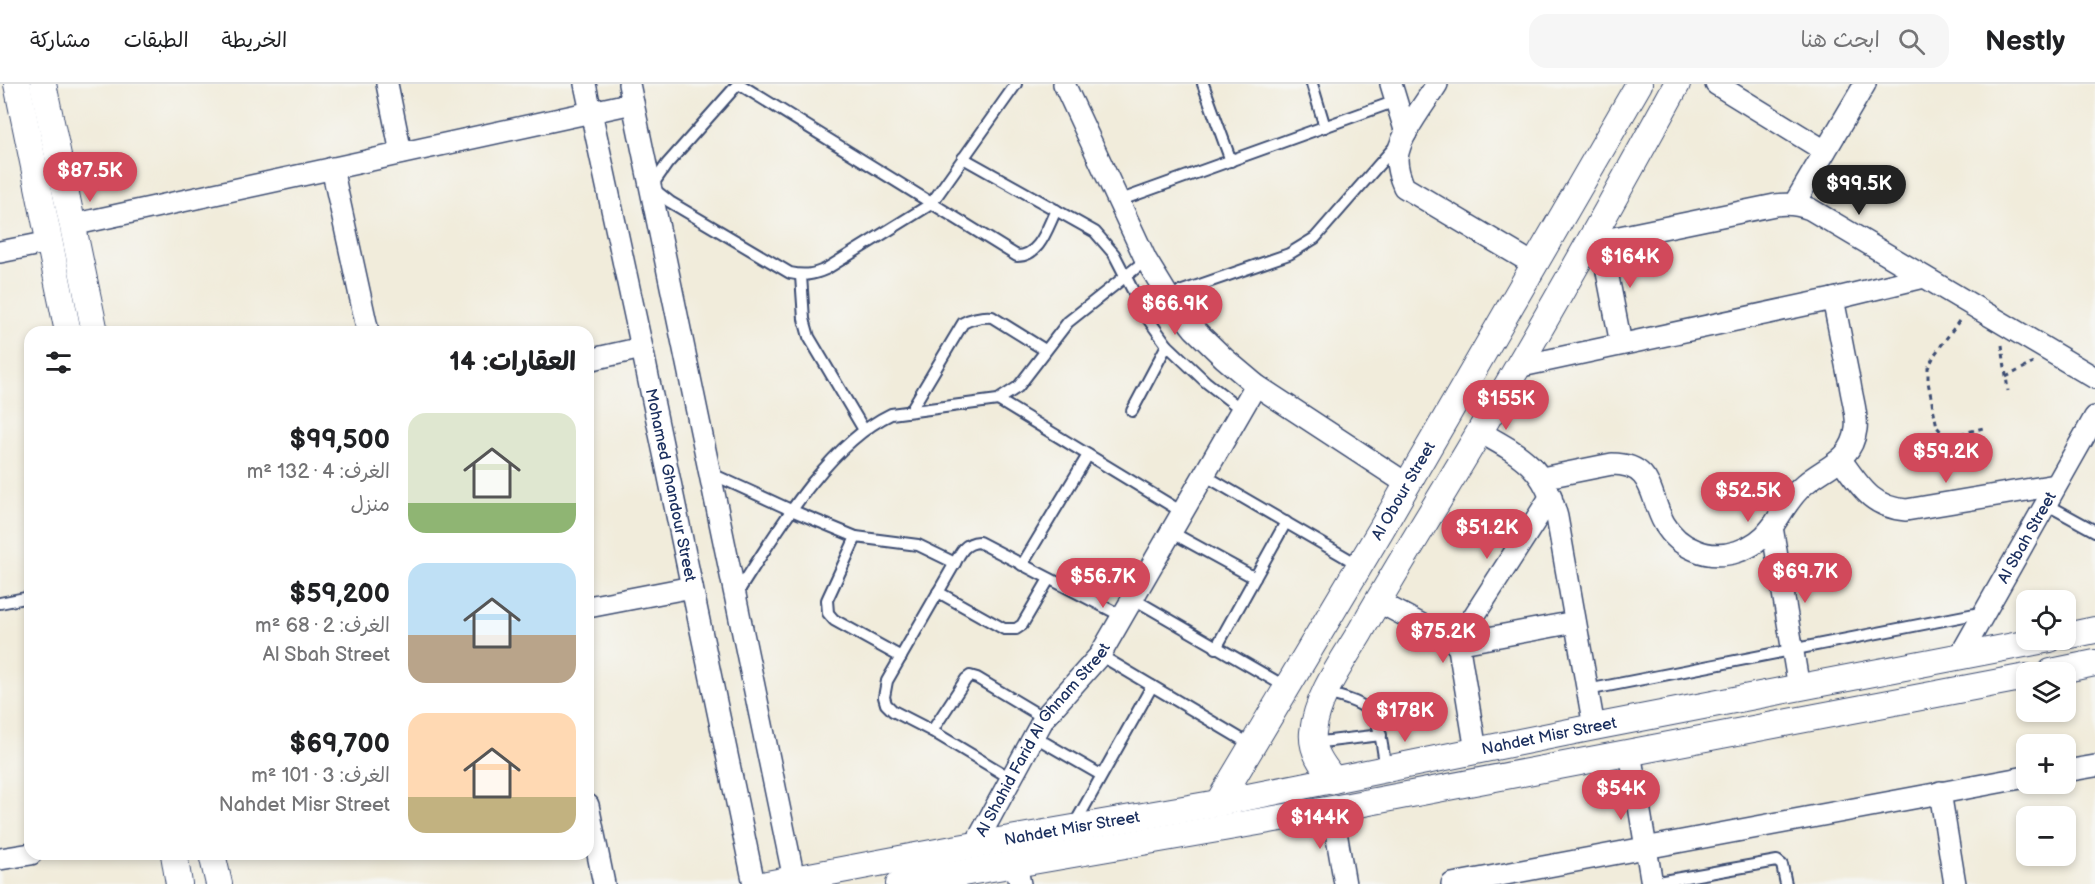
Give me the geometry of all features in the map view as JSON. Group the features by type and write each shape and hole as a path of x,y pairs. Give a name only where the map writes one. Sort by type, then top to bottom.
{"street":[{"path":"17,84 67,326"},
{"path":"43,84 94,326"},
{"path":"387,84 401,153"},
{"name":"Mohamed Ghandour Street","path":"585,84 754,884"},
{"path":"1064,84 1146,260 1168,296 1194,329 1256,385 1407,484"},
{"path":"1437,84 1400,146 1397,159 1399,174 1404,186 1534,265"},
{"name":"Al Obour Street","path":"1218,804 1382,528 1639,84"},
{"name":"Al Obour Street","path":"1313,743 1313,731 1325,693 1411,544 1595,242 1677,84"},
{"path":"1716,84 1825,151"},
{"path":"1794,204 1864,84"},
{"path":"1394,93 1406,133"},
{"path":"72,225 591,112 631,94 795,879"},
{"path":"332,168 367,326"},
{"path":"1621,344 1595,242 1781,204 1794,204 1810,209 2095,378"},
{"path":"0,252 50,242"},
{"path":"1517,367 1833,299 1924,277"},
{"path":"1456,644 1546,487 1612,464 1622,464 1632,468 1647,480 1664,523 1673,535 1696,551 1710,554 1724,555 1738,552 1751,546 1772,527 1787,503 1801,488 1817,474 1841,460 1849,452 1853,441 1856,417 1833,299"},
{"path":"594,359 642,348"},
{"name":"Al Shahid Farid Al Ghnam Street","path":"975,845 1040,728 1100,654 1256,385"},
{"name":"Al Sbah Street","path":"1960,656 2095,417"},
{"path":"1480,432 1527,461 1546,487 1557,517 1594,727"},
{"path":"1841,460 1871,498 1893,509 1906,510 2056,485"},
{"path":"1772,527 1799,688"},
{"path":"1382,528 1411,544"},
{"path":"594,606 692,587"},
{"path":"1377,601 1456,644 1462,657 1476,751"},
{"path":"1456,644 1575,622"},
{"path":"2076,634 2095,630"},
{"name":"Nahdet Misr Street","path":"767,884 975,845 1218,804 1594,727 2016,645"},
{"path":"2076,667 2095,663"},
{"name":"Nahdet Misr Street","path":"899,884 1018,874 1332,808 2016,679"},
{"path":"1313,743 1317,756 1334,780"},
{"path":"1630,752 1652,883"},
{"path":"2076,769 2095,766"},
{"path":"1452,884 2016,779"},
{"path":"1940,792 1954,884"},
{"path":"1332,808 1345,884"},
{"path":"594,835 604,884"},
{"path":"0,859 24,855"},
{"path":"175,860 179,884"},
{"path":"213,860 219,884"}],"lane":[{"path":"1016,84 931,204 814,274 801,276 790,273 670,202 651,187 667,164 738,84 931,204 1017,255 1025,256 1038,247 1056,210"},
{"path":"1203,84 1231,161"},
{"path":"1311,84 1325,127"},
{"path":"1118,201 1325,127 1394,93"},
{"path":"1168,296 1301,248 1315,238 1406,133"},
{"path":"963,158 1101,237 1114,254 1146,316 1167,345 1206,382 1242,410"},
{"path":"735,595 791,510 831,462 864,430 891,414 998,400 1018,387 1068,322 1146,260"},
{"path":"801,276 804,319 809,336 864,430"},
{"path":"911,410 963,323 972,318 992,317 1045,350"},
{"path":"1132,411 1167,345"},
{"path":"998,400 1182,512"},
{"path":"1022,565 1088,455"},
{"path":"710,472 856,537 918,545 955,563"},
{"path":"1204,474 1359,565"},
{"path":"2046,504 2094,528"},
{"path":"1216,648 1286,522"},
{"path":"1171,532 1255,578"},
{"path":"856,537 827,600 828,613 834,620 901,657"},
{"path":"1012,779 932,731 893,711 886,704 884,697 887,681 964,547 972,542 979,542 1122,616"},
{"path":"938,592 1004,629 1010,630 1022,626 1049,579"},
{"path":"0,603 24,598"},
{"path":"1132,598 1286,687"},
{"path":"1587,690 1985,612"},
{"path":"1100,654 1253,746"},
{"path":"932,731 970,676 976,678 1101,775"},
{"path":"1071,830 1152,686"},
{"path":"1325,693 1351,699 1368,709 1374,716 1381,735 1386,769"},
{"path":"1313,743 1381,735"},
{"path":"1652,883 1778,861 1782,865 1786,884"}],"path":[{"path":"1971,304 1931,361 1928,368 1928,382 1937,427 1943,434 1952,436 1987,427"},
{"path":"1999,321 2008,391"},
{"path":"2006,377 2053,353"}]}
